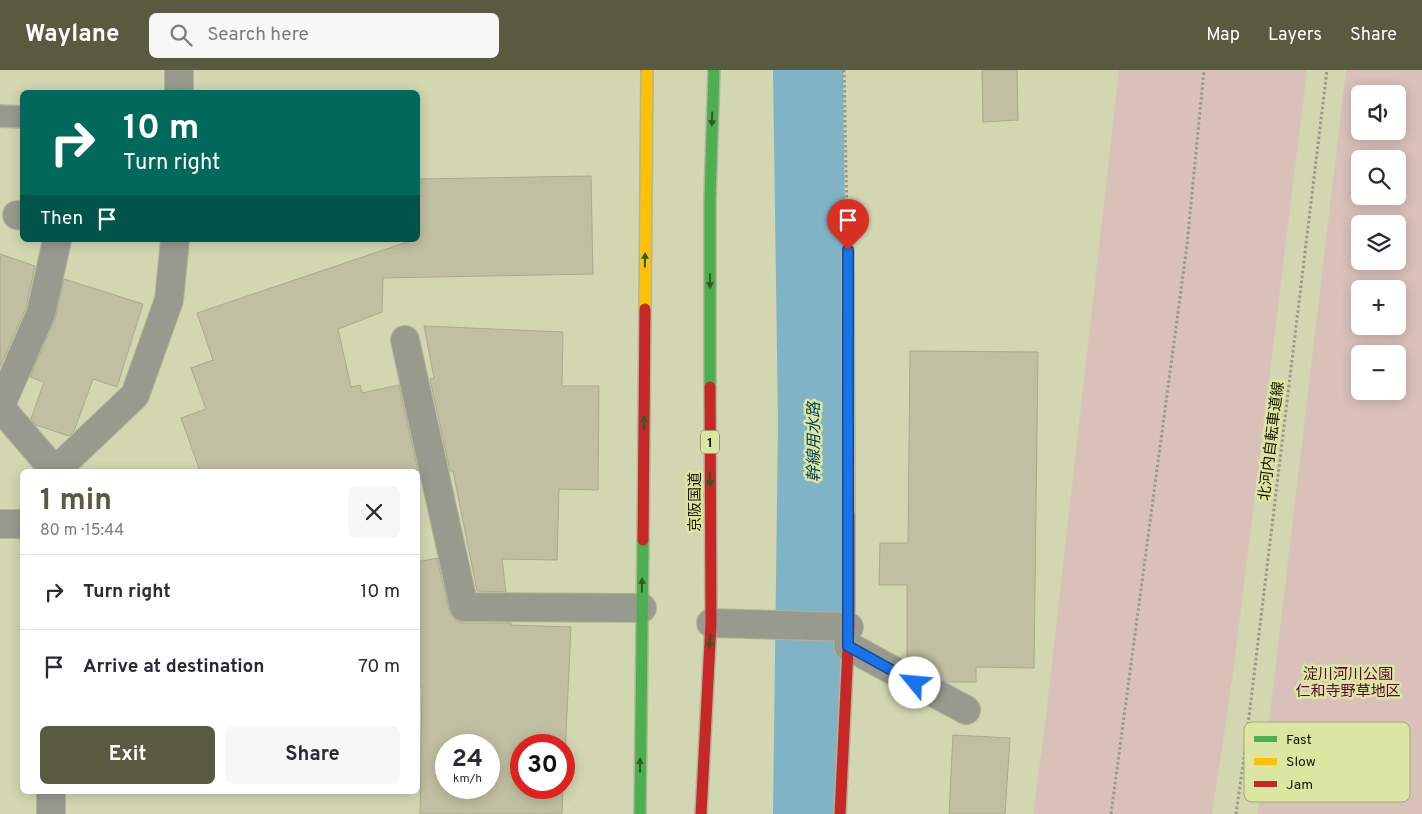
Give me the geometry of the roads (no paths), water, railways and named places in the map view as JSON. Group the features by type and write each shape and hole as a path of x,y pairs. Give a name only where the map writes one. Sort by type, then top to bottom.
{"main road":[{"path":"640,814 647,70"},
{"name":"京阪国道","path":"701,814 711,622 710,199 714,70"},
{"path":"840,814 849,636 848,250"}],"street":[{"path":"178,90 179,70"},
{"path":"53,469 0,407 41,313 57,242"},
{"path":"57,469 135,395 169,300 175,242"},
{"path":"405,340 464,607 642,608"},
{"path":"0,524 20,524"},
{"path":"711,622 760,624 849,636 966,710"},
{"path":"51,794 51,814"}],"lane":[{"path":"0,116 20,117"}],"waterway":[{"name":"幹線用水路","path":"808,70 813,423 808,814"}],"park label":[{"name":"淀川河川公園 仁和寺野草地区","path":"1348,682"}]}
